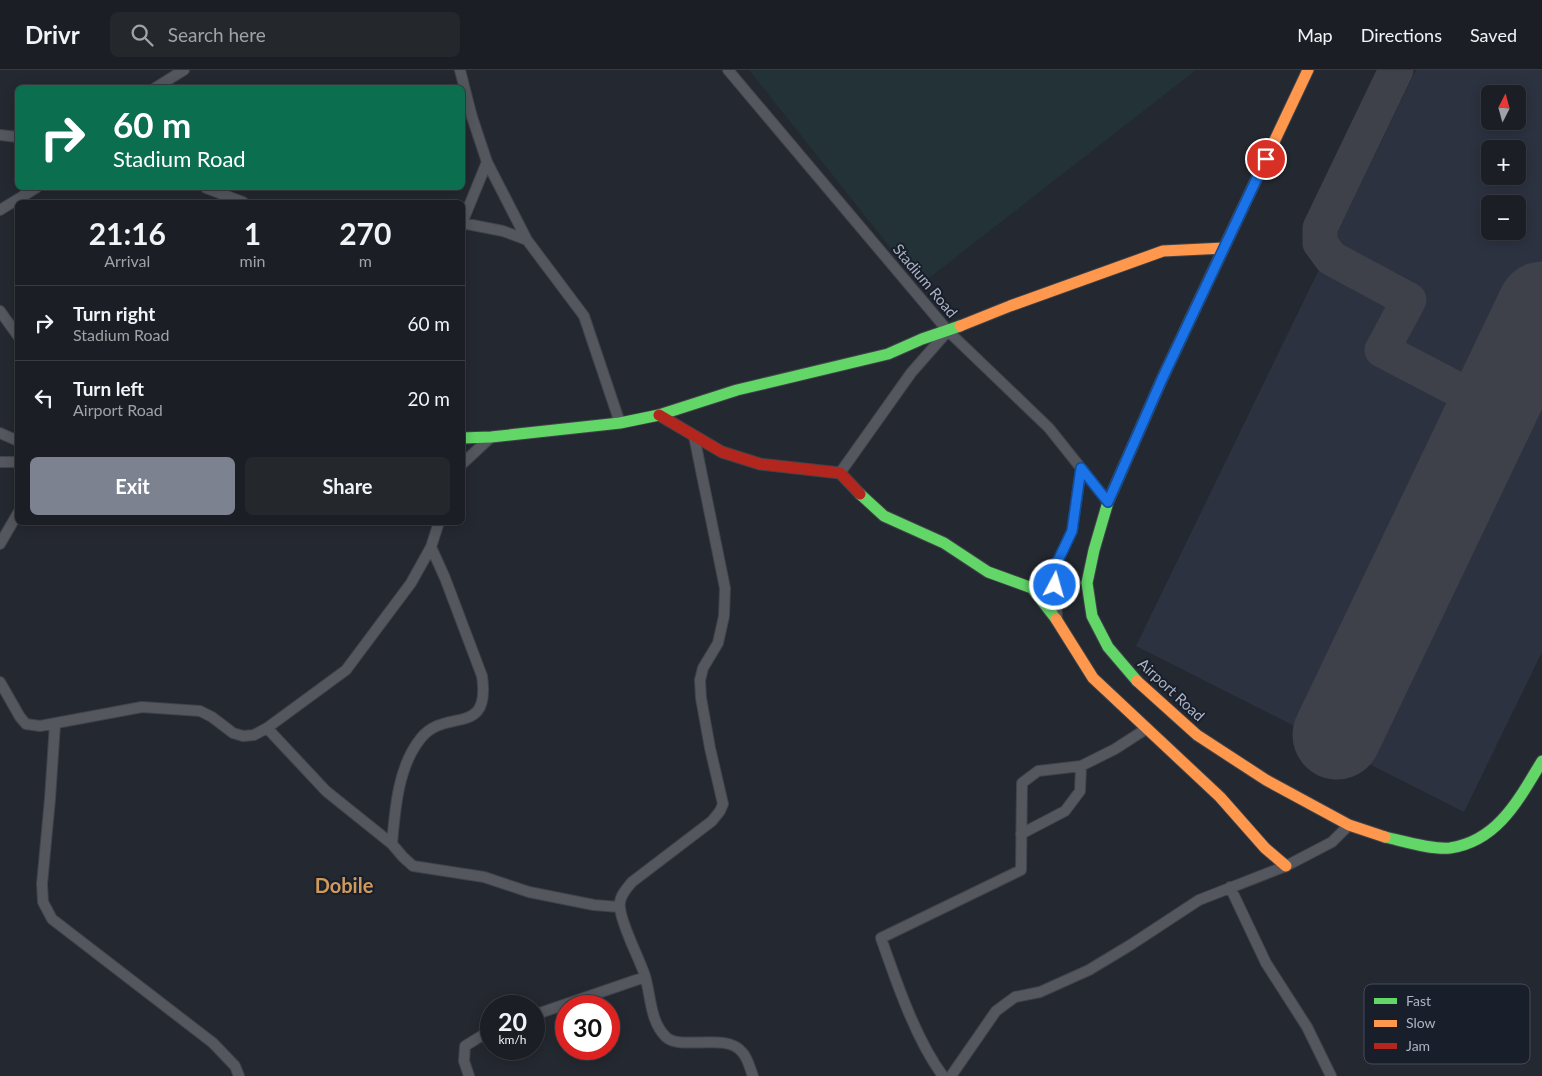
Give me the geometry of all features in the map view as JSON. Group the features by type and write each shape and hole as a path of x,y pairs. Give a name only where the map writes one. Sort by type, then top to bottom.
{"main road":[{"name":"Airport Road","path":"1308,70 1162,379 1108,502 1087,582 1092,616 1108,647 1142,687 1197,735 1266,780 1349,825 1382,836 1418,845 1449,848 1478,840 1503,821 1542,761"},
{"path":"465,438 491,437 620,423 659,415 737,390 888,354 922,339 948,331 1010,306 1163,251 1224,248"},
{"path":"659,415 722,452 760,464 840,473 884,516 944,543 988,572 1032,588 1057,620 1093,678 1220,797 1265,848 1286,866"}],"street":[{"path":"160,85 184,70"},
{"path":"460,70 464,85"},
{"name":"Stadium Road","path":"728,70 948,331 1049,428 1108,502"},
{"path":"465,90 487,162 527,240 584,316 620,423"},
{"path":"0,135 15,136"},
{"path":"465,216 487,162"},
{"path":"16,200 33,190"},
{"path":"211,190 238,200"},
{"path":"0,210 15,201"},
{"path":"465,224 504,231 527,240"},
{"path":"0,311 15,332"},
{"path":"840,473 911,373 948,331"},
{"path":"0,433 15,440"},
{"path":"694,436 725,588 724,616 718,643 703,668 700,680 710,748 723,804 712,821 632,882 623,893 619,907 645,977 655,1020 666,1037 674,1042 707,1041 737,1046 744,1053 753,1076"},
{"path":"465,461 491,437"},
{"path":"0,462 15,462"},
{"path":"1057,620 1055,567 1072,531 1081,468"},
{"path":"0,544 15,518"},
{"path":"0,682 26,724 40,726 55,724 142,707 200,712 212,717 233,733 243,736 254,736 346,670 411,582 431,548 438,525"},
{"path":"392,844 398,795 407,761 413,748 423,735 439,724 469,718 477,712 484,692 482,676 445,578 431,548"},
{"path":"55,724 42,884 43,902 46,911 52,920 213,1043 235,1066 239,1076"},
{"path":"267,728 326,791 392,844 413,866 484,877 529,892 594,905 619,907"},
{"path":"943,1076 925,1046 881,938 1021,870 1022,783 1038,770 1081,766 1115,750 1146,729"},
{"path":"1021,834 1065,811 1080,791 1081,766"},
{"path":"951,1076 996,1011 1015,997 1040,992 1089,970 1199,900 1286,866 1332,842 1349,825"},
{"path":"1230,887 1266,963 1307,1027 1331,1076"},
{"path":"545,1011 645,977"},
{"path":"469,1076 464,1061 465,1046 480,1037"}],"shaded area":[{"path":"749,70 1196,70 920,285"},
{"path":"1416,70 1542,70 1542,652 1464,812 1136,646"}],"taxiway":[{"path":"1396,70 1320,228 1320,243 1331,258 1409,300 1382,350 1493,408"}],"runway":[{"path":"1337,735 1542,306"}],"traffic: fast":[{"path":"1137,681 1108,647 1092,616 1087,583 1094,550 1108,502 1195,309"},
{"path":"465,438 491,437 620,423 659,415 737,390 888,354 922,339 960,326"},
{"path":"860,494 884,516 944,543 988,572 1032,588 1056,619"},
{"path":"1385,837 1435,848 1450,848 1467,844 1481,837 1505,816 1525,790 1542,761"}],"traffic: slow":[{"path":"1195,309 1308,70"},
{"path":"960,326 1163,251 1224,248"},
{"path":"1056,619 1093,678 1220,797 1265,848 1286,866"},
{"path":"1137,681 1197,735 1266,780 1349,825 1385,837"}],"traffic: jam":[{"path":"659,415 722,452 760,464 840,473 860,494"}],"district":[{"name":"Dobile","path":"344,886"}],"route":[{"path":"1055,585 1055,567 1072,531 1081,468 1108,502 1162,379 1266,159"}]}
